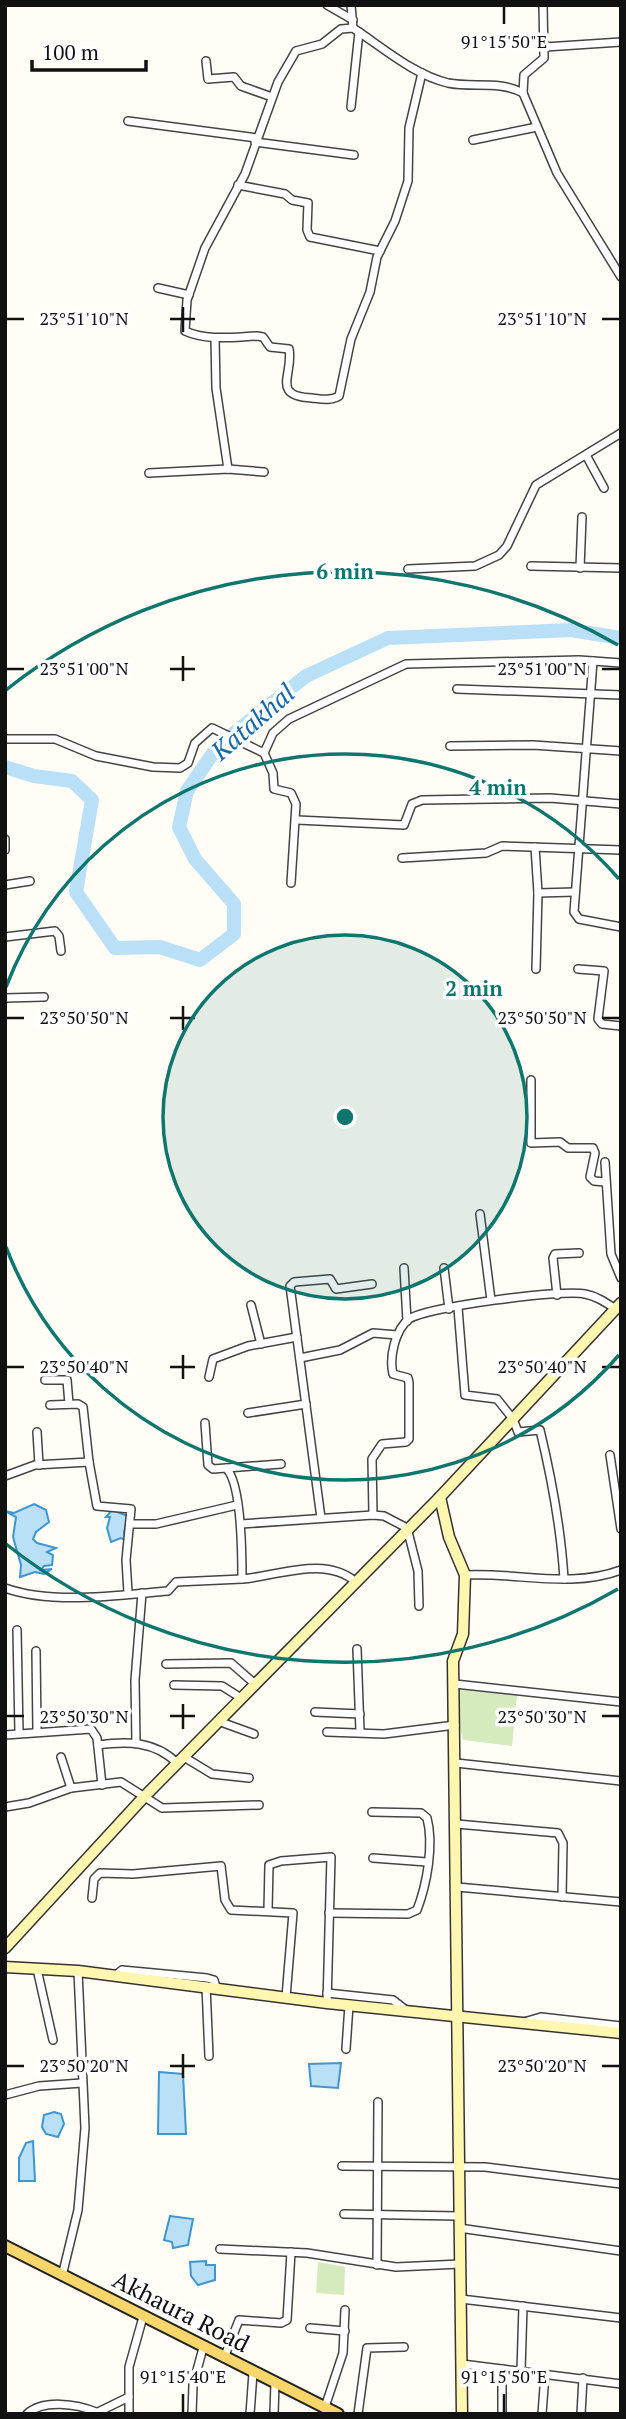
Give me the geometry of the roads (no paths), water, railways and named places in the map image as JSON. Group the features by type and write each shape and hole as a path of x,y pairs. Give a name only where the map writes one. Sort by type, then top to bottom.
{"main road":[{"name":"Akhaura Road","path":"5,2246 338,2414"}],"street":[{"path":"327,5 422,73 449,83 501,86 523,93"},
{"path":"351,5 355,27 351,107"},
{"path":"543,5 543,62 524,75 523,93 556,173 621,277"},
{"path":"355,27 341,29 322,44 296,51 272,97 239,185 205,248 189,295 185,331 215,338 263,337 270,346 289,349 286,379 290,393 299,398 337,398 351,339 370,292 380,251 395,221 408,181 409,128 422,73"},
{"path":"545,47 621,42"},
{"path":"206,61 208,79 234,77 241,86 272,97"},
{"path":"128,121 354,155"},
{"path":"472,140 537,127"},
{"path":"239,185 285,194 292,200 308,203 307,230 310,236 380,251"},
{"path":"158,288 189,295"},
{"path":"215,338 216,388 228,469"},
{"path":"408,569 475,566 499,555 507,546 534,488 621,433"},
{"path":"586,455 604,488"},
{"path":"149,473 228,469 264,472"},
{"path":"580,568 582,517"},
{"path":"531,566 621,568"},
{"path":"593,661 575,916 621,928"},
{"path":"264,753 273,733 289,719 406,664 593,661 621,663"},
{"path":"457,689 621,695"},
{"path":"5,739 55,739 96,756 153,767 180,768 188,763 198,739 208,729 214,729 264,753 273,773 274,789 294,797 298,820 291,883"},
{"path":"450,746 533,745 621,751"},
{"path":"298,820 404,825 412,804 422,800 583,800 621,804"},
{"path":"5,839 5,850"},
{"path":"402,858 485,853 502,846 621,850"},
{"path":"535,846 538,893 536,969"},
{"path":"5,885 30,881"},
{"path":"538,893 575,892"},
{"path":"5,937 55,931 61,951"},
{"path":"578,969 604,971 598,1019 602,1024 621,1026"},
{"path":"5,998 44,996"},
{"path":"531,1080 531,1143 560,1142 568,1147 593,1148 595,1153 590,1177 605,1182"},
{"path":"605,1162 611,1254 620,1278"},
{"path":"480,1214 491,1300"},
{"path":"558,1295 553,1258 555,1254 579,1253"},
{"path":"404,1268 407,1321"},
{"path":"444,1268 449,1309"},
{"path":"321,1518 291,1283 330,1279 336,1289 372,1284"},
{"path":"5,1948 137,1792 218,1721 238,1696 255,1684 440,1497 617,1306 582,1293 491,1300 422,1313 407,1321 397,1335 391,1368 393,1374 408,1378 409,1439 406,1442 382,1444 374,1454 373,1515"},
{"path":"251,1305 261,1344"},
{"path":"457,1308 465,1395 497,1399 513,1419 518,1432 540,1430 551,1493 561,1524 564,1579"},
{"path":"300,1358 340,1350 373,1333 397,1335"},
{"path":"209,1377 209,1365 213,1359 261,1344 297,1337"},
{"path":"45,1380 67,1380 69,1404"},
{"path":"50,1405 69,1404 83,1407 96,1504 131,1509 126,1560 128,1593"},
{"path":"248,1413 306,1404"},
{"path":"205,1423 208,1465 213,1469 282,1464"},
{"path":"37,1432 39,1465"},
{"path":"610,1455 621,1529"},
{"path":"5,1476 39,1465 89,1462"},
{"path":"226,1468 232,1476 242,1524 242,1579"},
{"path":"440,1497 449,1537 465,1576 463,1634 453,1661 462,2414"},
{"path":"130,1524 156,1524 237,1504"},
{"path":"242,1524 373,1515 393,1520 407,1528 416,1560 419,1606"},
{"path":"5,1588 62,1597 142,1593 171,1591 176,1582 242,1579 304,1568 342,1572 356,1582"},
{"path":"465,1576 585,1579 621,1570"},
{"path":"136,1744 135,1680 142,1593"},
{"path":"16,1630 19,1733"},
{"path":"357,1649 360,1731"},
{"path":"36,1651 37,1731"},
{"path":"166,1664 231,1664 255,1684"},
{"path":"455,1684 621,1702"},
{"path":"174,1685 226,1688 238,1696"},
{"path":"315,1712 360,1714"},
{"path":"218,1721 254,1734"},
{"path":"327,1732 360,1731 383,1734 455,1725"},
{"path":"5,1735 91,1729 98,1745 102,1785"},
{"path":"98,1745 120,1742 136,1744 162,1751 212,1774 249,1778"},
{"path":"61,1756 71,1788"},
{"path":"456,1763 621,1781"},
{"path":"5,1807 29,1803 71,1788 121,1782 162,1808 259,1805"},
{"path":"329,1913 408,1914 417,1910 423,1891 429,1830 425,1815 372,1812"},
{"path":"457,1824 558,1833 563,1843 562,1897"},
{"path":"268,1910 269,1865 281,1861 329,1856 333,1861 327,1998"},
{"path":"373,1858 426,1862"},
{"path":"92,1898 94,1879 100,1873 133,1874 216,1865 223,1868 227,1907 239,1912 291,1912 294,1916 286,1997"},
{"path":"457,1887 621,1902"},
{"path":"5,1967 116,1975 286,1997 393,2000 407,2011"},
{"path":"37,1969 53,2040"},
{"path":"62,2276 76,2225 85,2128 78,1971"},
{"path":"209,2056 211,1987"},
{"path":"327,1998 349,2005 621,2033"},
{"path":"346,2049 349,2005"},
{"path":"524,2022 541,2017 621,2026"},
{"path":"5,2095 39,2086 82,2083"},
{"path":"377,2265 378,2102"},
{"path":"342,2166 510,2169 621,2184"},
{"path":"344,2214 458,2216"},
{"path":"459,2228 621,2251"},
{"path":"219,2249 291,2252 377,2265 419,2268 460,2264"},
{"path":"224,2358 242,2319 282,2323 287,2320 291,2252"},
{"path":"461,2299 621,2318"},
{"path":"521,2371 523,2306"},
{"path":"325,2407 341,2361 345,2310"},
{"path":"129,2414 129,2367 143,2317"},
{"path":"310,2328 345,2331"},
{"path":"358,2414 368,2348 404,2347"},
{"path":"192,2414 193,2385 203,2348"},
{"path":"462,2364 621,2384"},
{"path":"502,2369 502,2414"},
{"path":"250,2414 253,2373"},
{"path":"542,2414 545,2374"},
{"path":"581,2414 583,2378"},
{"path":"274,2414 275,2382"},
{"path":"27,2414 35,2407 46,2406 78,2407 95,2413 129,2398"}],"water":[{"path":"34,1504 46,1510 49,1522 36,1532 33,1539 37,1543 56,1548 47,1552 53,1555 52,1565 44,1566 41,1570 52,1569 44,1574 35,1572 20,1577 21,1565 13,1537 16,1517 5,1511 14,1513"},
{"path":"112,1510 128,1516 125,1540 121,1538 111,1542 107,1528 110,1517 106,1517"},
{"path":"341,2063 338,2088 311,2086 309,2064"},
{"path":"159,2072 183,2074 186,2134 158,2134"},
{"path":"54,2112 61,2114 64,2124 58,2137 46,2134 42,2127 44,2115"},
{"path":"33,2141 35,2181 19,2181 19,2158 26,2143"},
{"path":"170,2216 193,2219 188,2245 173,2248 172,2242 164,2240"},
{"path":"206,2261 206,2265 215,2265 215,2280 198,2285 191,2276 190,2262"}],"waterway":[{"name":"Katakhal","path":"5,767 34,776 72,781 92,800 76,892 115,948 160,947 200,960 234,934 234,904 195,859 179,827 187,791 218,746 306,676 388,638 571,630 621,638"}]}
